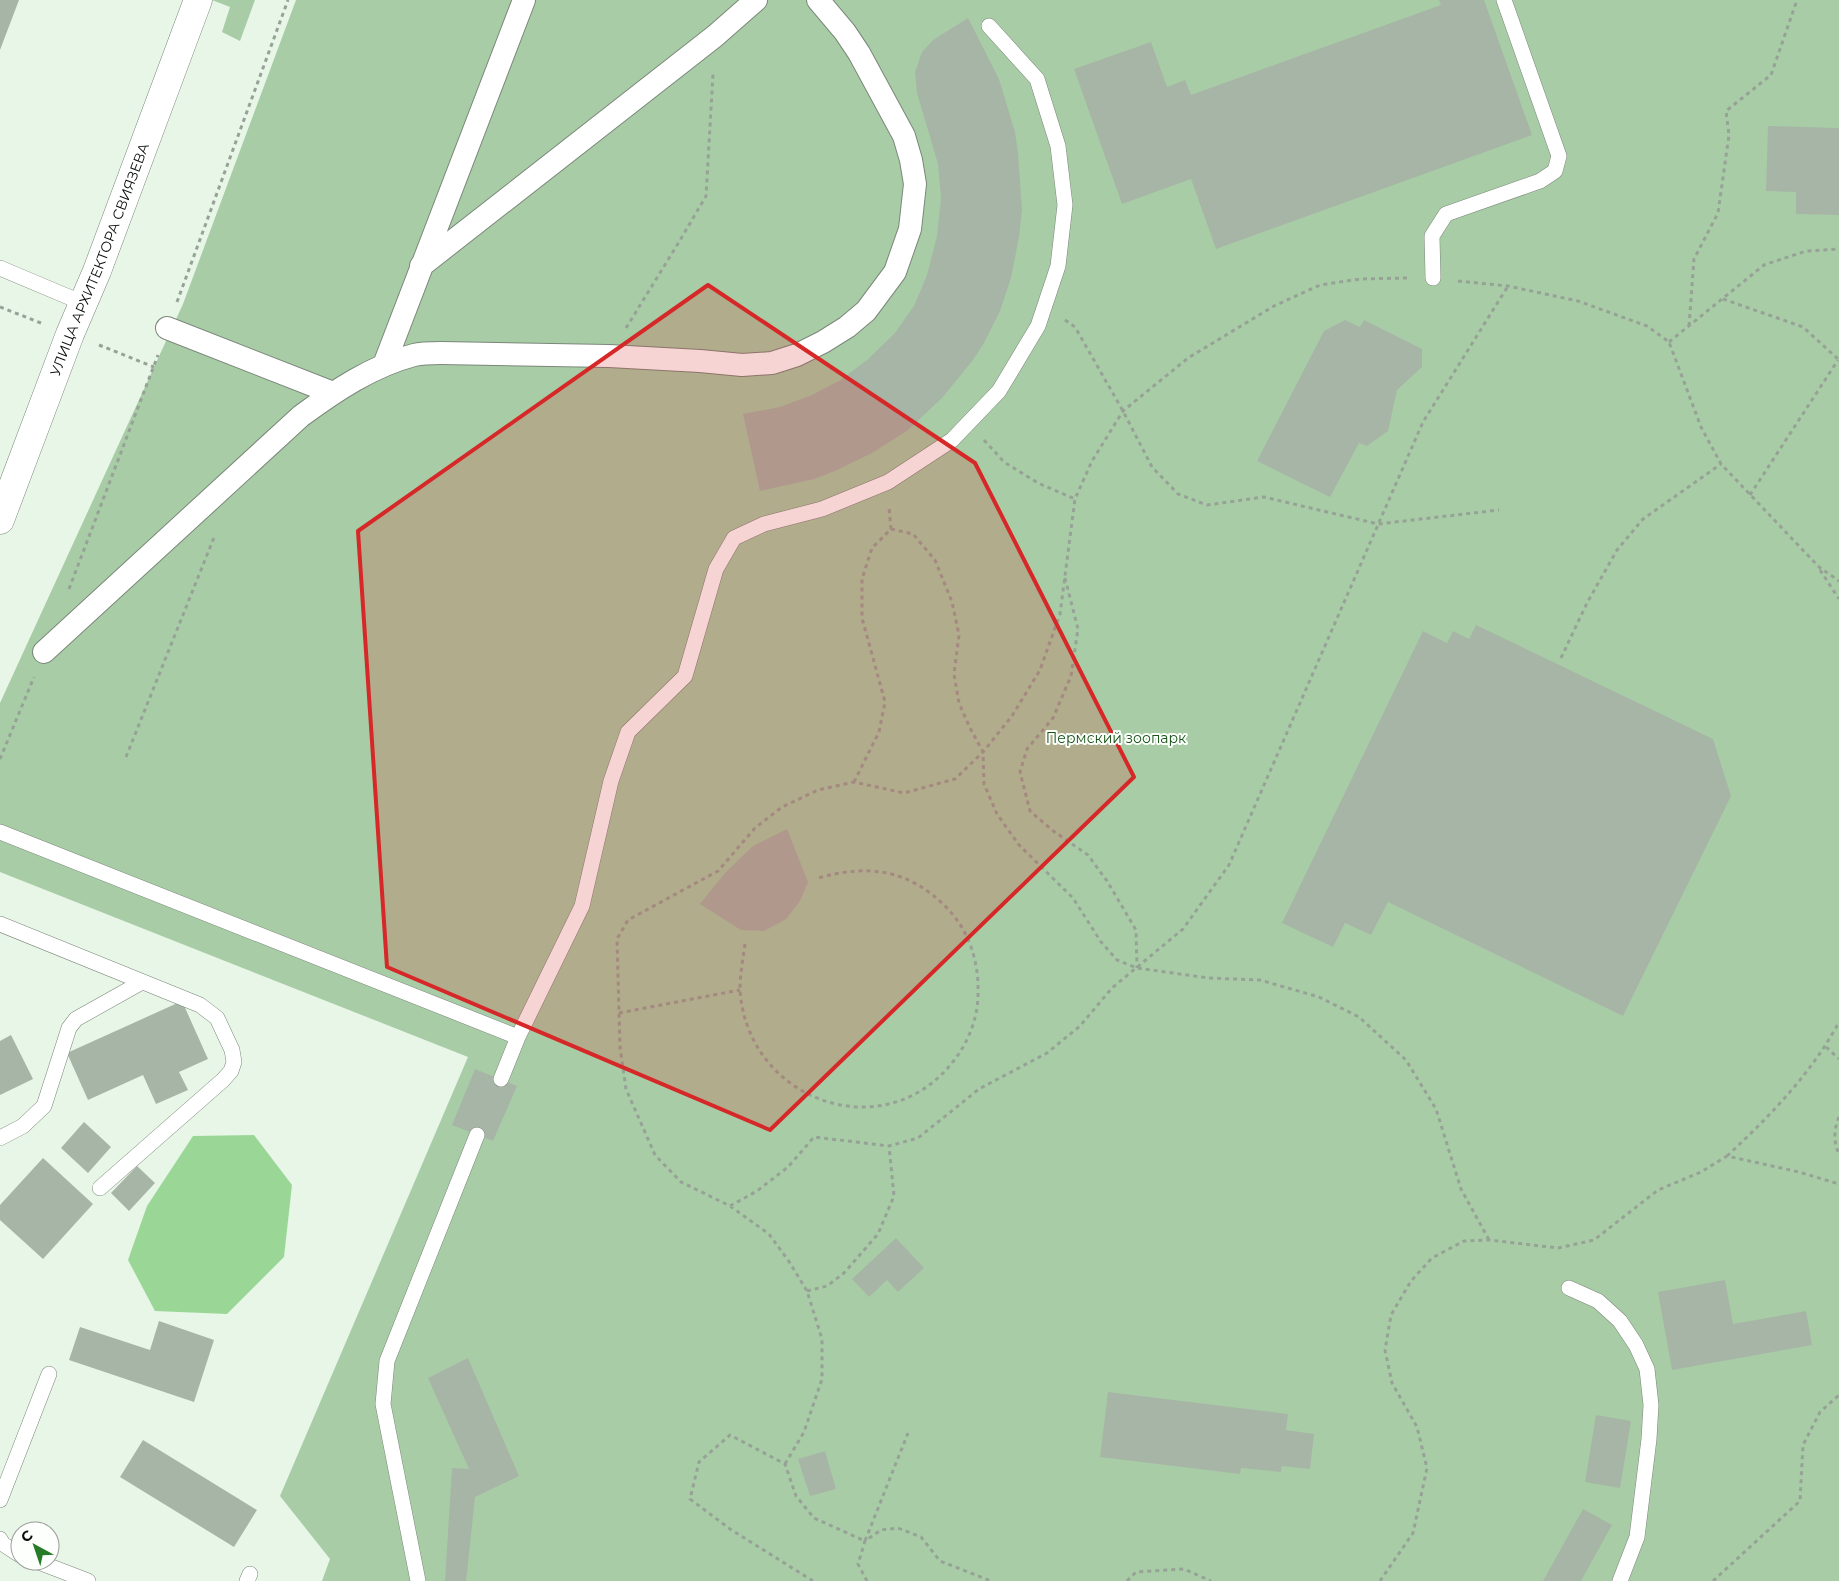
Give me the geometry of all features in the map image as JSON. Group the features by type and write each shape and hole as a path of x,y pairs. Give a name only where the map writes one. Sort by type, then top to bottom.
{"main road":[{"name":"УЛИЦА АРХИТЕКТОРА СВИЯЗЕВА","path":"0,520 97,270 198,0"}],"street":[{"path":"384,365 524,0"},
{"path":"421,266 715,36 756,0"},
{"path":"44,652 301,416 333,392 384,365 416,355 441,353 609,356 742,365 772,363 797,355 847,327 866,311 895,272 910,229 915,184 904,136 859,53 845,32 818,0"},
{"path":"166,328 333,392"}],"lane":[{"path":"1433,278 1432,236 1446,214 1540,181 1555,171 1557,164 1559,156 1504,0"},
{"path":"501,1079 518,1037 582,906 612,781 628,732 685,676 716,569 734,538 764,524 822,509 888,482 952,440 999,390 1038,326 1058,266 1065,206 1058,146 1037,79 989,26"},
{"path":"0,268 83,303"},
{"path":"0,832 518,1037"},
{"path":"0,924 200,1005 217,1018 232,1050 234,1062 231,1071 223,1080 100,1188"},
{"path":"0,1138 23,1126 44,1106 69,1028 76,1019 142,982"},
{"path":"418,1581 383,1404 386,1361 477,1135"},
{"path":"1569,1288 1598,1301 1620,1321 1636,1345 1647,1369 1651,1405 1649,1440 1637,1536 1620,1581"},
{"path":"0,1500 49,1374"},
{"path":"0,1539 3,1544 10,1549"},
{"path":"60,1570 88,1581"}],"path":[{"path":"66,597 154,367 166,328 288,0"},
{"path":"1690,326 1694,259 1718,213 1729,135 1726,111 1771,76 1797,0"},
{"path":"609,356 706,196 715,36"},
{"path":"1669,342 1764,265 1806,251 1839,249"},
{"path":"785,1464 804,1432 822,1379 822,1339 807,1291 769,1234 730,1206 680,1182 655,1155 626,1089 620,1047 617,939 628,920 718,871 755,828 782,807 818,790 854,782 904,793 955,779 984,752 1012,716 1040,670 1060,614 1075,499 1092,461 1123,411 1188,358 1274,306 1320,285 1360,278 1433,278 1508,286 1578,300 1647,326 1669,342 1701,427 1721,464 1819,567 1839,581"},
{"path":"730,1206 757,1191 788,1167 814,1138 889,1146 918,1138 979,1088 1048,1053 1080,1026 1112,988 1183,929 1229,865 1423,422 1508,286"},
{"path":"1723,299 1803,327 1839,360 1750,495"},
{"path":"1045,306 1074,327 1123,411 1152,467 1178,494 1207,506 1264,497 1378,524 1499,510"},
{"path":"969,423 1004,462 1038,484 1075,499"},
{"path":"1561,658 1587,603 1617,550 1642,519 1721,464"},
{"path":"854,782 879,732 885,702 862,618 862,579 872,548 891,529 888,482"},
{"path":"126,757 219,526"},
{"path":"891,529 913,534 935,560 952,602 959,635 954,674 959,703 969,726 984,752 984,784 997,814 1019,845 1073,898 1101,942 1117,960 1137,968 1209,978 1260,980 1318,997 1359,1017 1406,1060 1436,1109 1461,1189 1489,1240"},
{"path":"1819,567 1839,599"},
{"path":"1064,575 1078,630 1072,676 1053,718 1028,749 1020,772 1030,811 1052,830 1088,856 1107,882 1136,930 1137,968"},
{"path":"0,759 44,652"},
{"path":"745,944 740,990 746,1019 755,1042 768,1063 786,1081 807,1094 830,1103 854,1107 879,1106 903,1099 932,1083 960,1053 971,1031 978,1007 979,982 975,957 966,935 953,914 928,892 914,883 891,874 867,870 842,871 818,878"},
{"path":"619,1013 740,990"},
{"path":"1380,1581 1413,1533 1427,1468 1417,1427 1392,1383 1385,1350 1391,1316 1411,1281 1432,1258 1464,1241 1489,1240 1558,1248 1594,1240 1658,1190 1701,1172 1727,1156 1772,1113 1826,1046 1839,1022"},
{"path":"1826,1046 1839,1059"},
{"path":"1839,1117 1834,1129 1836,1148 1839,1154"},
{"path":"807,1291 827,1286 844,1273 878,1234 894,1196 889,1146"},
{"path":"1727,1156 1799,1172 1839,1184"},
{"path":"1712,1581 1800,1501 1803,1445 1820,1412 1839,1395"},
{"path":"867,1581 858,1564 865,1541 908,1433"},
{"path":"813,1581 730,1529 690,1499 699,1462 730,1435 785,1464 796,1496 814,1518 865,1541"},
{"path":"865,1541 881,1530 898,1528 921,1537 940,1561 991,1581"},
{"path":"1127,1581 1136,1572 1184,1569 1211,1581"}],"highlighted area":[{"path":"708,285 975,463 1134,777 770,1130 387,967 358,531"}],"green space":[{"path":"212,0 255,0 240,41 222,32 230,7"},
{"name":"Пермский зоопарк","path":"296,0 1839,0 1839,1581 322,1581 330,1559 280,1496 468,1057 0,872 0,703 183,304"}],"shaded area":[{"path":"254,1135 292,1185 284,1257 227,1314 155,1311 128,1260 147,1206 193,1136"}],"building":[{"path":"0,0 19,0 0,50"},
{"path":"1439,0 1484,0 1532,135 1216,249 1191,179 1122,204 1074,69 1151,42 1167,87 1185,80 1191,95 1441,5"},
{"path":"968,18 999,79 1015,132 1018,153 1022,210 1019,237 1011,278 1000,311 973,360 942,398 908,430 872,453 835,471 814,479 760,491 743,414 780,407 812,395 839,381 867,360 894,334 914,306 927,275 937,236 941,198 938,164 917,93 915,72 922,52 933,40"},
{"path":"1768,126 1839,128 1839,215 1796,214 1796,192 1766,191"},
{"path":"1345,320 1360,327 1364,320 1422,349 1422,367 1397,390 1388,431 1367,446 1359,443 1330,497 1257,461 1324,331"},
{"path":"1476,625 1713,739 1731,796 1623,1016 1388,902 1371,935 1345,923 1333,947 1282,923 1423,631 1447,643 1453,631 1469,639"},
{"path":"787,829 808,882 800,901 786,919 764,931 741,930 700,904 725,873 753,846"},
{"path":"182,1001 208,1059 179,1072 188,1090 156,1104 143,1075 88,1100 67,1053"},
{"path":"11,1035 33,1079 0,1095 0,1041"},
{"path":"475,1069 517,1086 493,1141 452,1125"},
{"path":"84,1122 111,1147 88,1173 61,1148"},
{"path":"43,1158 93,1204 43,1259 0,1220 0,1205"},
{"path":"137,1166 155,1183 129,1211 111,1193"},
{"path":"896,1238 924,1268 898,1292 887,1280 869,1297 852,1279"},
{"path":"1725,1280 1733,1324 1806,1311 1812,1345 1672,1370 1658,1292"},
{"path":"159,1321 214,1340 194,1402 69,1360 80,1327 150,1350"},
{"path":"468,1358 519,1476 475,1497 466,1581 445,1581 452,1468 469,1469 428,1378"},
{"path":"1108,1392 1288,1414 1286,1430 1314,1434 1310,1469 1282,1466 1281,1472 1241,1468 1240,1474 1100,1457"},
{"path":"1596,1415 1631,1421 1620,1488 1585,1482"},
{"path":"143,1440 257,1510 234,1547 120,1477"},
{"path":"825,1451 836,1489 810,1496 798,1459"},
{"path":"1583,1509 1612,1525 1581,1581 1543,1581"}]}
